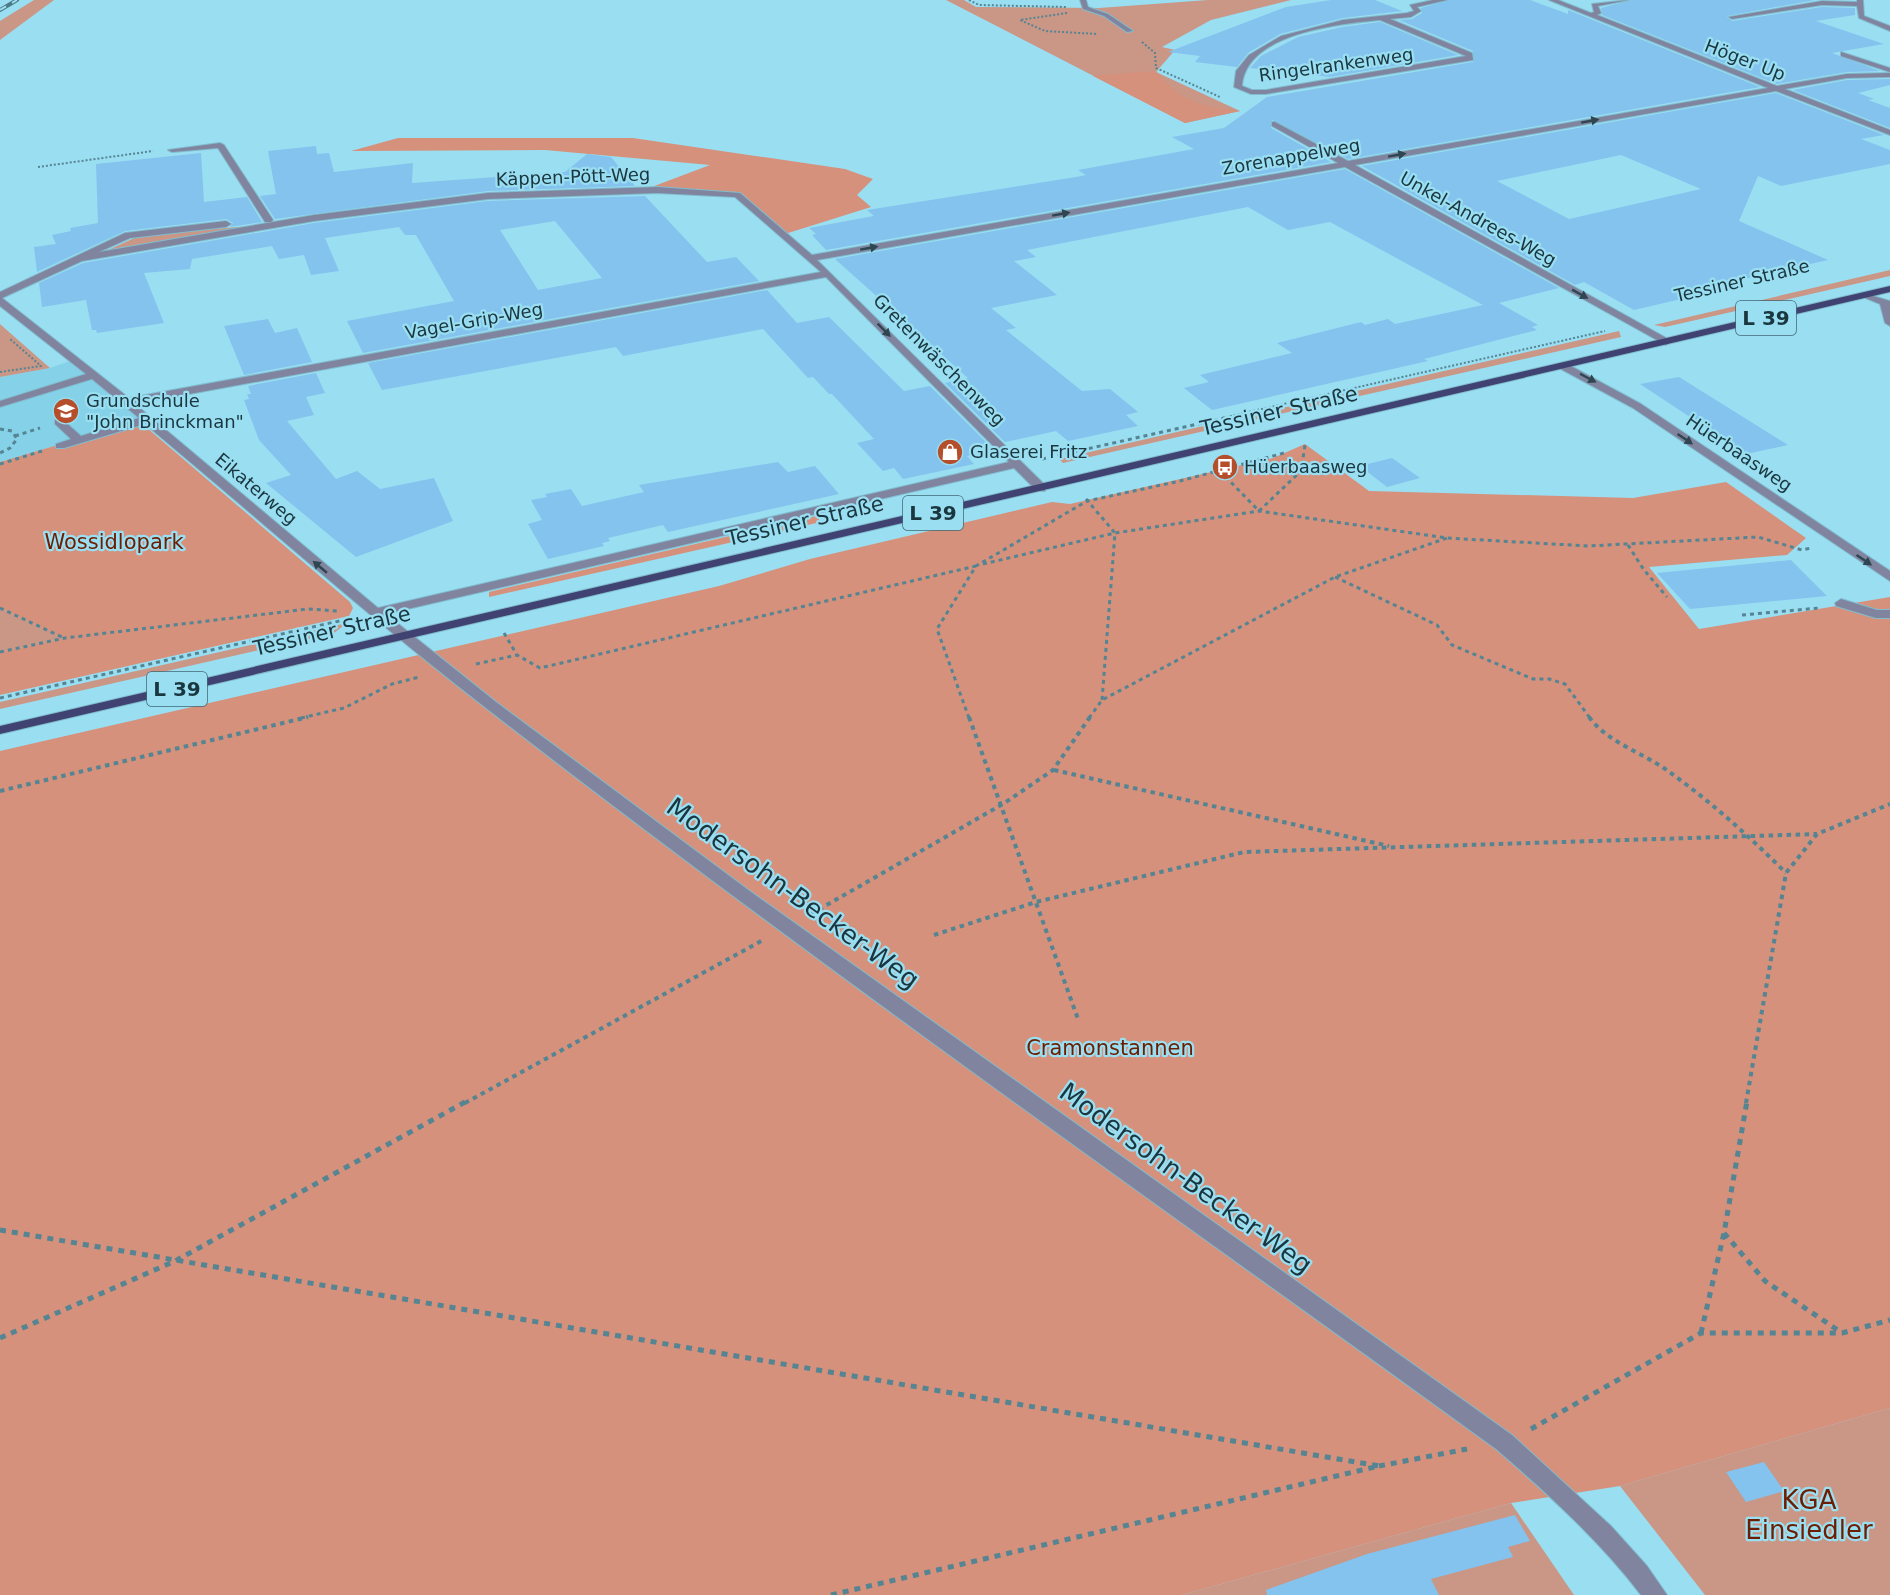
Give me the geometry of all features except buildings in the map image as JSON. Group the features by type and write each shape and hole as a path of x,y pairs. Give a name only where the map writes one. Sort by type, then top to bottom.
{"main road":[{"name":"Tessiner Straße","path":"0,730 1890,289"}],"street":[{"name":"Ringelrankenweg","path":"1379,18 1469,55 1470,58 1266,92 1251,92 1238,87 1240,70 1253,53 1274,41 1304,32 1379,18 1413,15 1418,11 1412,6 1444,0"},
{"name":"Höger Up","path":"1552,0 1890,133"},
{"path":"1590,15 1598,13 1594,5 1626,0"},
{"path":"1731,17 1822,3 1860,2 1861,17 1890,29"},
{"path":"1084,4 1106,15 1129,31"},
{"path":"1844,54 1890,73"},
{"name":"Zorenappelweg","path":"811,258 1777,88 1847,76 1890,73"},
{"name":"Unkel-Andrees-Weg","path":"1275,123 1666,342"},
{"path":"172,150 220,145 268,220"},
{"name":"Käppen-Pött-Weg","path":"82,258 314,218 488,196 657,190 722,192 745,199 811,258"},
{"name":"Käppen-Pött-Weg","path":"0,296 128,235 268,220 314,218"},
{"name":"Gretenwäschenweg","path":"811,258 1041,488"},
{"name":"Vagel-Grip-Weg","path":"127,402 828,274"},
{"path":"1866,294 1888,304 1890,323"},
{"name":"Eikaterweg","path":"0,301 95,375 404,636"},
{"name":"Hüerbaasweg","path":"1563,366 1637,406 1890,577"},
{"path":"0,404 95,375"},
{"path":"60,446 146,420"},
{"path":"59,423 78,440"},
{"name":"Tessiner Straße","path":"371,610 767,524 840,502 1016,464"},
{"path":"1845,604 1876,614 1890,614"},
{"name":"Modersohn-Becker-Weg","path":"404,636 490,704 788,927 1504,1442 1587,1515 1637,1570 1655,1595"}],"path":[{"path":"969,0 979,5 1084,4"},
{"path":"1067,13 1020,20 1045,32 1097,34"},
{"path":"1129,31 1155,53 1156,68 1225,100"},
{"path":"38,167 172,150"},
{"name":"Tessiner Straße","path":"1016,464 1635,325"},
{"path":"0,372 41,366 8,338"},
{"path":"0,429 12,431 17,439 9,448 0,453"},
{"path":"1078,1019 1003,804 937,629 976,566 1087,501 1273,458 1305,444 1301,471 1259,511"},
{"path":"0,464 60,446"},
{"path":"1220,471 1259,511"},
{"path":"517,655 540,668 1115,533 1259,511 1447,538 1588,546 1758,537 1802,550 1839,542"},
{"path":"1102,700 1115,533"},
{"path":"0,1338 175,1261 788,927 1003,804 1053,770 1102,700 1335,577 1447,538"},
{"path":"1627,544 1644,570 1668,597"},
{"path":"1335,577 1437,625 1452,645 1533,679 1548,679 1565,684 1598,729 1667,770 1749,836 1786,873"},
{"path":"1742,615 1845,604"},
{"path":"0,608 65,638"},
{"path":"0,652 65,638 308,609 371,610"},
{"path":"0,698 371,610"},
{"path":"0,791 344,708 392,684"},
{"path":"1053,770 1396,847"},
{"path":"934,935 1036,902 1244,852 1817,834 1890,804"},
{"path":"1701,1333 1724,1233 1786,873 1817,834"},
{"path":"0,1230 1379,1466"},
{"path":"1724,1233 1765,1281 1842,1333"},
{"path":"1561,1414 1701,1333 1842,1333 1890,1320"},
{"path":"831,1595 1379,1466 1504,1442"}],"shaded area":[{"name":"Grundschule \"John Brinckman\"","path":"76,359 127,402 139,421 0,462 0,377 50,368"}],"green space":[{"path":"34,0 54,0 0,40 0,21"},
{"path":"946,0 964,0 976,7 1099,8 1208,0 1291,0 1211,20 1162,47 1175,50 1156,72 1240,111 1185,123"},
{"path":"1156,71 1174,90 1193,101 1203,105 1240,111 1185,123 1093,76"},
{"path":"398,138 633,138 845,169 873,179 857,195 871,207 785,234 737,195 649,188 710,165 545,150 351,151"},
{"path":"262,225 108,250 141,235"},
{"path":"1890,270 1890,276 1665,327 1654,325"},
{"path":"1,325 50,368 0,377"},
{"path":"1619,331 1621,337 1063,463 1059,459"},
{"name":"Wossidlopark","path":"139,421 350,602 353,608 349,616 0,695 0,652 64,638 0,608 0,462"},
{"name":"Cramonstannen","path":"1305,444 1369,491 1633,498 1726,482 1806,538 1787,555 1649,567 1699,629 1890,597 1890,1408 1620,1486 1511,1503 1182,1595 0,1595 0,751 719,586 810,559 1052,502 1070,504 1273,458"},
{"path":"816,516 821,522 489,597 489,592"},
{"path":"0,608 65,638 0,652"},
{"path":"347,623 334,633 0,709 0,702"},
{"name":"KGA Einsiedler","path":"1890,1408 1890,1595 1705,1595 1620,1486"},
{"path":"1511,1503 1574,1595 1182,1595"}],"railway":[{"path":"0,10 17,0"}],"place":[{"name":"Grundschule \"John Brinckman\"","path":"66,411"},
{"name":"Glaserei Fritz","path":"950,452"},
{"name":"Hüerbaasweg","path":"1225,467"}]}
